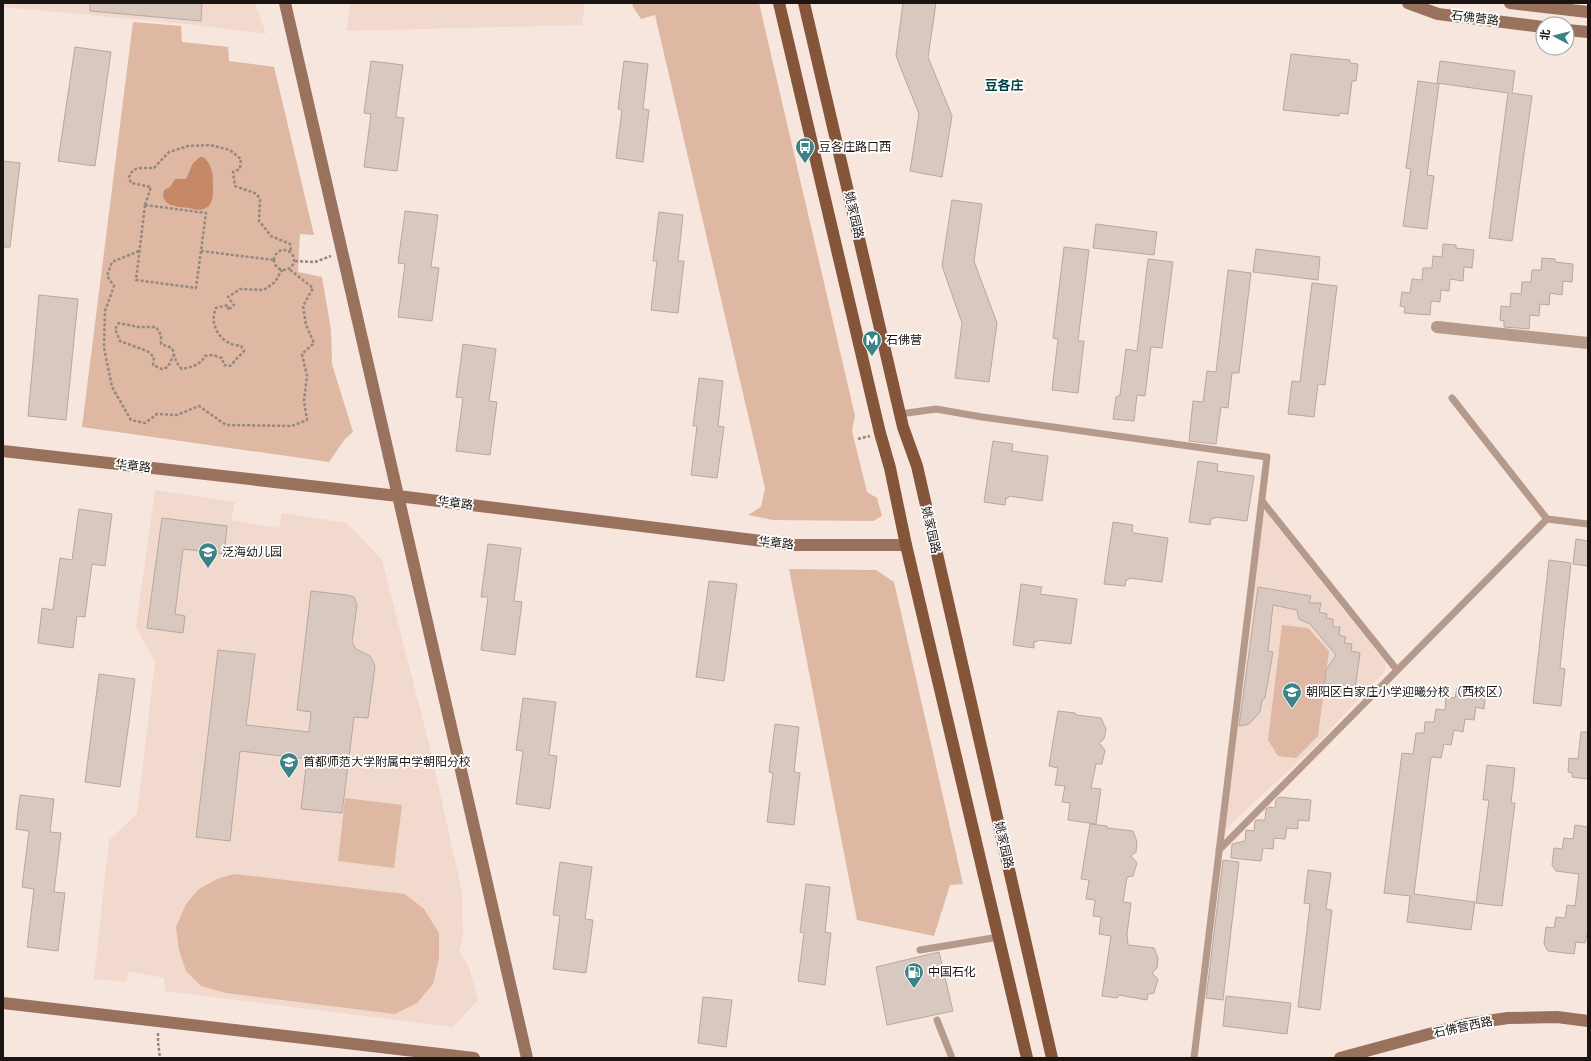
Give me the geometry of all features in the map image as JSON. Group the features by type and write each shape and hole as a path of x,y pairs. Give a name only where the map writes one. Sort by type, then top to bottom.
{"main road":[{"path":"779,3 865,371 890,468 906,545 1027,1058"},
{"name":"姚家园路","path":"804,3 900,414 917,466 1052,1058"}],"street":[{"path":"285,3 527,1058"},
{"name":"石佛营路","path":"1408,3 1438,14 1535,26"},
{"name":"石佛营路","path":"1510,3 1588,12"},
{"path":"1575,31 1588,32"},
{"path":"1437,327 1588,343"},
{"name":"华章路","path":"3,451 398,496 795,545 906,545"},
{"path":"3,1003 474,1058"},
{"name":"石佛营西路","path":"1340,1058 1466,1024 1508,1018 1556,1017 1588,1021"}],"lane":[{"path":"1452,398 1547,519 1588,524"},
{"path":"900,414 936,410 982,418 1267,457 1194,1058"},
{"path":"1262,501 1397,670"},
{"path":"1219,850 1547,519"},
{"path":"920,950 999,937"},
{"path":"937,1020 952,1058"}],"path":[{"path":"145,205 206,213 196,288 136,280 145,205 151,187 131,183 129,177 133,170 139,168 154,168 169,152 188,146 210,146 230,150 241,159 240,169 233,172 235,186 257,194 260,200 259,221 271,236 290,244 291,252 295,261"},
{"path":"291,252 281,250 276,254 274,260 276,267 282,270 289,269 295,261"},
{"path":"139,251 112,262 107,276 114,286 105,312 104,348 112,387 131,420 145,422 157,414 177,415 199,406 226,425 292,426 307,420 304,401 307,376 302,354 314,342 306,325 303,306 313,288 289,269"},
{"path":"201,251 274,260"},
{"path":"295,261 315,262 342,251"},
{"path":"174,354 168,367 162,369 153,365 154,357 147,351 120,341 115,329 120,323 138,327 156,327 161,335 161,344 172,348 174,354 177,364 182,368 192,367 203,361 205,356 213,355 222,358 224,365 230,366 244,351 241,346 229,344 216,331 213,316 216,308 228,305 228,310 234,305 228,297 240,289 264,290 275,282 282,270"},
{"path":"160,1021 158,1042 160,1058"}],"shaded area":[{"path":"3,3 255,3 266,34 186,24 3,7"},
{"path":"350,3 585,3 582,25 347,31"},
{"path":"632,3 759,3 855,416 852,431 867,492 877,498 882,516 873,521 773,520 748,515 761,507 765,488 655,15 641,19"},
{"path":"133,22 181,26 182,42 228,47 229,61 274,67 314,235 300,234 298,272 322,277 331,330 332,364 353,432 345,439 329,462 82,427"},
{"path":"200,157 206,159 212,171 213,194 212,201 209,206 199,210 170,205 164,199 164,190 170,187 175,179 186,179 193,163"},
{"name":"首都师范大学附属中学朝阳分校","path":"155,490 235,502 231,520 279,528 282,513 347,523 382,560 429,744 462,892 463,935 459,952 469,967 478,1000 453,1027 165,991 164,978 128,971 127,982 94,979 109,840 137,814 155,662 136,627"},
{"name":"朝阳区白家庄小学迎曦分校（西校区）","path":"1263,509 1385,662 1385,671 1313,748 1218,836"},
{"path":"789,569 876,570 894,582 963,884 950,885 934,936 857,920"},
{"path":"1282,625 1308,628 1329,651 1318,736 1296,758 1278,756 1268,740"},
{"path":"345,798 402,805 394,868 338,861"},
{"path":"234,874 405,894 424,909 439,933 439,958 433,984 417,1003 395,1014 226,993 201,986 186,971 179,950 176,927 186,904 199,889 217,879"}],"building":[{"path":"90,3 202,3 201,21 90,11"},
{"path":"903,3 936,3 928,57 952,116 942,177 910,171 919,114 896,56"},
{"path":"75,47 111,52 95,166 58,161"},
{"path":"1291,54 1350,60 1350,63 1358,64 1356,81 1352,81 1348,114 1340,113 1339,116 1283,110"},
{"path":"371,61 403,65 396,117 404,118 397,171 364,167 371,114 364,113"},
{"path":"624,61 648,64 643,109 649,110 643,162 616,158 622,110 618,109"},
{"path":"1440,61 1515,71 1512,93 1532,96 1512,241 1489,238 1508,93 1437,83"},
{"path":"1418,81 1439,84 1427,175 1434,176 1427,229 1403,226 1411,169 1406,168"},
{"path":"3,161 20,163 10,247 3,247"},
{"path":"952,200 982,204 974,261 997,323 989,382 955,378 962,323 942,266"},
{"path":"405,211 438,215 431,267 439,268 432,321 398,317 405,264 398,263"},
{"path":"659,212 683,215 678,261 684,261 678,313 651,310 657,261 653,261"},
{"path":"1096,224 1157,232 1154,255 1093,248"},
{"path":"1443,244 1456,245 1456,248 1474,250 1472,268 1464,267 1463,281 1450,279 1449,291 1441,290 1440,302 1431,301 1430,315 1404,313 1405,307 1400,306 1402,292 1410,293 1412,279 1422,280 1423,268 1432,268 1433,256 1442,257"},
{"path":"1064,247 1089,250 1078,341 1084,341 1078,393 1052,390 1058,339 1053,338"},
{"path":"1256,249 1320,257 1318,280 1253,272"},
{"path":"1542,258 1555,259 1555,262 1573,264 1572,282 1563,281 1562,295 1550,293 1549,305 1540,304 1539,316 1530,315 1529,329 1504,327 1504,321 1500,320 1501,306 1510,307 1511,293 1521,294 1522,282 1531,282 1532,270 1541,270"},
{"path":"1148,259 1173,262 1162,348 1151,347 1145,396 1137,395 1134,421 1113,419 1116,397 1120,395 1126,349 1137,351"},
{"path":"1228,270 1251,273 1239,373 1232,373 1228,408 1221,407 1216,444 1189,441 1193,401 1203,402 1207,371 1216,372"},
{"path":"1312,283 1337,286 1325,385 1318,384 1314,417 1288,414 1292,381 1300,382"},
{"path":"39,295 78,299 66,420 28,416"},
{"path":"463,344 496,349 489,401 497,402 490,455 456,451 463,398 456,397"},
{"path":"699,378 723,381 718,426 724,427 717,478 691,475 697,426 693,426"},
{"path":"993,441 1013,444 1012,451 1048,456 1042,501 1009,496 1006,498 1005,505 984,502"},
{"path":"1198,461 1218,464 1217,471 1254,476 1247,521 1214,517 1214,519 1211,518 1210,525 1189,522"},
{"path":"79,509 112,514 105,566 92,564 85,617 77,616 73,648 38,643 42,608 53,610 60,558 72,560"},
{"path":"162,518 227,526 224,554 183,549 175,614 185,616 183,633 147,628"},
{"path":"1113,522 1133,525 1132,532 1134,533 1168,538 1162,582 1129,578 1126,580 1125,586 1104,584"},
{"path":"1576,539 1588,541 1588,566 1573,564"},
{"path":"488,544 521,548 514,601 522,602 515,655 481,650 488,597 481,597"},
{"path":"1549,560 1571,563 1560,668 1565,669 1561,706 1533,703"},
{"path":"709,581 737,584 724,681 696,677"},
{"path":"1021,584 1042,587 1040,594 1077,599 1071,644 1038,640 1037,642 1034,641 1034,648 1013,645"},
{"path":"1258,587 1311,596 1309,603 1321,603 1319,612 1327,614 1326,618 1333,619 1333,627 1340,627 1339,635 1346,637 1344,643 1352,644 1351,651 1360,653 1355,689 1347,689 1346,694 1324,691 1326,670 1336,655 1310,624 1299,619 1297,610 1273,605 1268,651 1273,652 1265,698 1262,700 1260,712 1249,724 1239,726"},
{"path":"311,591 354,597 357,605 352,642 356,649 370,656 375,666 368,718 354,717 342,813 301,809 307,759 240,751 230,841 196,837 218,650 255,654 246,725 309,732 311,712 297,710"},
{"path":"99,674 135,679 120,787 85,782"},
{"path":"1457,688 1486,691 1484,709 1476,707 1474,720 1465,719 1463,732 1454,730 1451,745 1444,744 1441,758 1431,757 1414,894 1475,902 1471,930 1407,922 1410,896 1384,893 1402,753 1413,754 1416,733 1424,733 1425,722 1434,722 1436,709 1445,710 1446,697 1455,698"},
{"path":"523,698 556,702 549,755 557,756 550,809 516,804 523,751 516,750"},
{"path":"1058,711 1101,718 1106,729 1104,739 1099,743 1105,750 1102,764 1096,764 1091,788 1101,789 1096,824 1068,820 1070,803 1062,802 1065,786 1055,785 1058,768 1049,766"},
{"path":"775,724 799,727 794,772 800,773 794,825 767,822 773,773 769,772"},
{"path":"1581,732 1588,732 1588,779 1572,777 1572,773 1568,772 1569,758 1578,759"},
{"path":"1487,765 1515,768 1511,803 1515,803 1502,906 1476,903 1489,800 1483,800"},
{"path":"20,795 54,799 50,832 61,833 54,892 65,893 58,951 27,947 34,889 22,887 29,831 16,829"},
{"path":"1279,797 1311,800 1309,821 1298,820 1298,829 1287,828 1285,839 1274,838 1273,849 1263,848 1261,861 1231,858 1232,844 1245,841 1246,830 1254,831 1256,820 1265,820 1266,809 1269,807 1275,808 1276,800"},
{"path":"1090,824 1107,826 1107,828 1133,831 1137,842 1136,852 1131,856 1137,863 1133,876 1127,877 1123,902 1131,903 1127,934 1128,945 1154,948 1158,958 1157,968 1152,973 1158,979 1154,993 1148,994 1147,1000 1119,995 1117,998 1102,996 1111,936 1099,934 1101,917 1093,916 1095,900 1086,899 1089,880 1081,879"},
{"path":"1575,825 1588,827 1588,930 1585,943 1576,942 1574,954 1548,951 1544,944 1546,927 1554,928 1556,917 1565,918 1567,905 1575,906 1579,874 1556,871 1552,865 1554,848 1562,849 1564,838 1573,839"},
{"path":"1223,860 1239,862 1223,1000 1206,998"},
{"path":"560,862 592,867 585,919 593,920 586,973 553,969 560,916 553,915"},
{"path":"1308,870 1331,873 1326,909 1332,910 1320,1010 1298,1007 1310,904 1304,903"},
{"path":"806,884 830,887 825,932 831,933 825,985 798,981 804,933 800,932"},
{"name":"中国石化","path":"939,952 953,1011 887,1025 876,967"},
{"path":"1226,996 1291,1003 1287,1034 1223,1026"},
{"path":"703,997 732,1000 726,1047 698,1043"}],"place":[{"name":"豆各庄路口西","path":"805,164"},
{"name":"石佛营","path":"872,357"},
{"name":"泛海幼儿园","path":"208,569"},
{"name":"朝阳区白家庄小学迎曦分校（西校区）","path":"1292,709"},
{"name":"首都师范大学附属中学朝阳分校","path":"289,779"},
{"name":"中国石化","path":"914,989"}],"district":[{"name":"豆各庄","path":"1004,85"}]}
